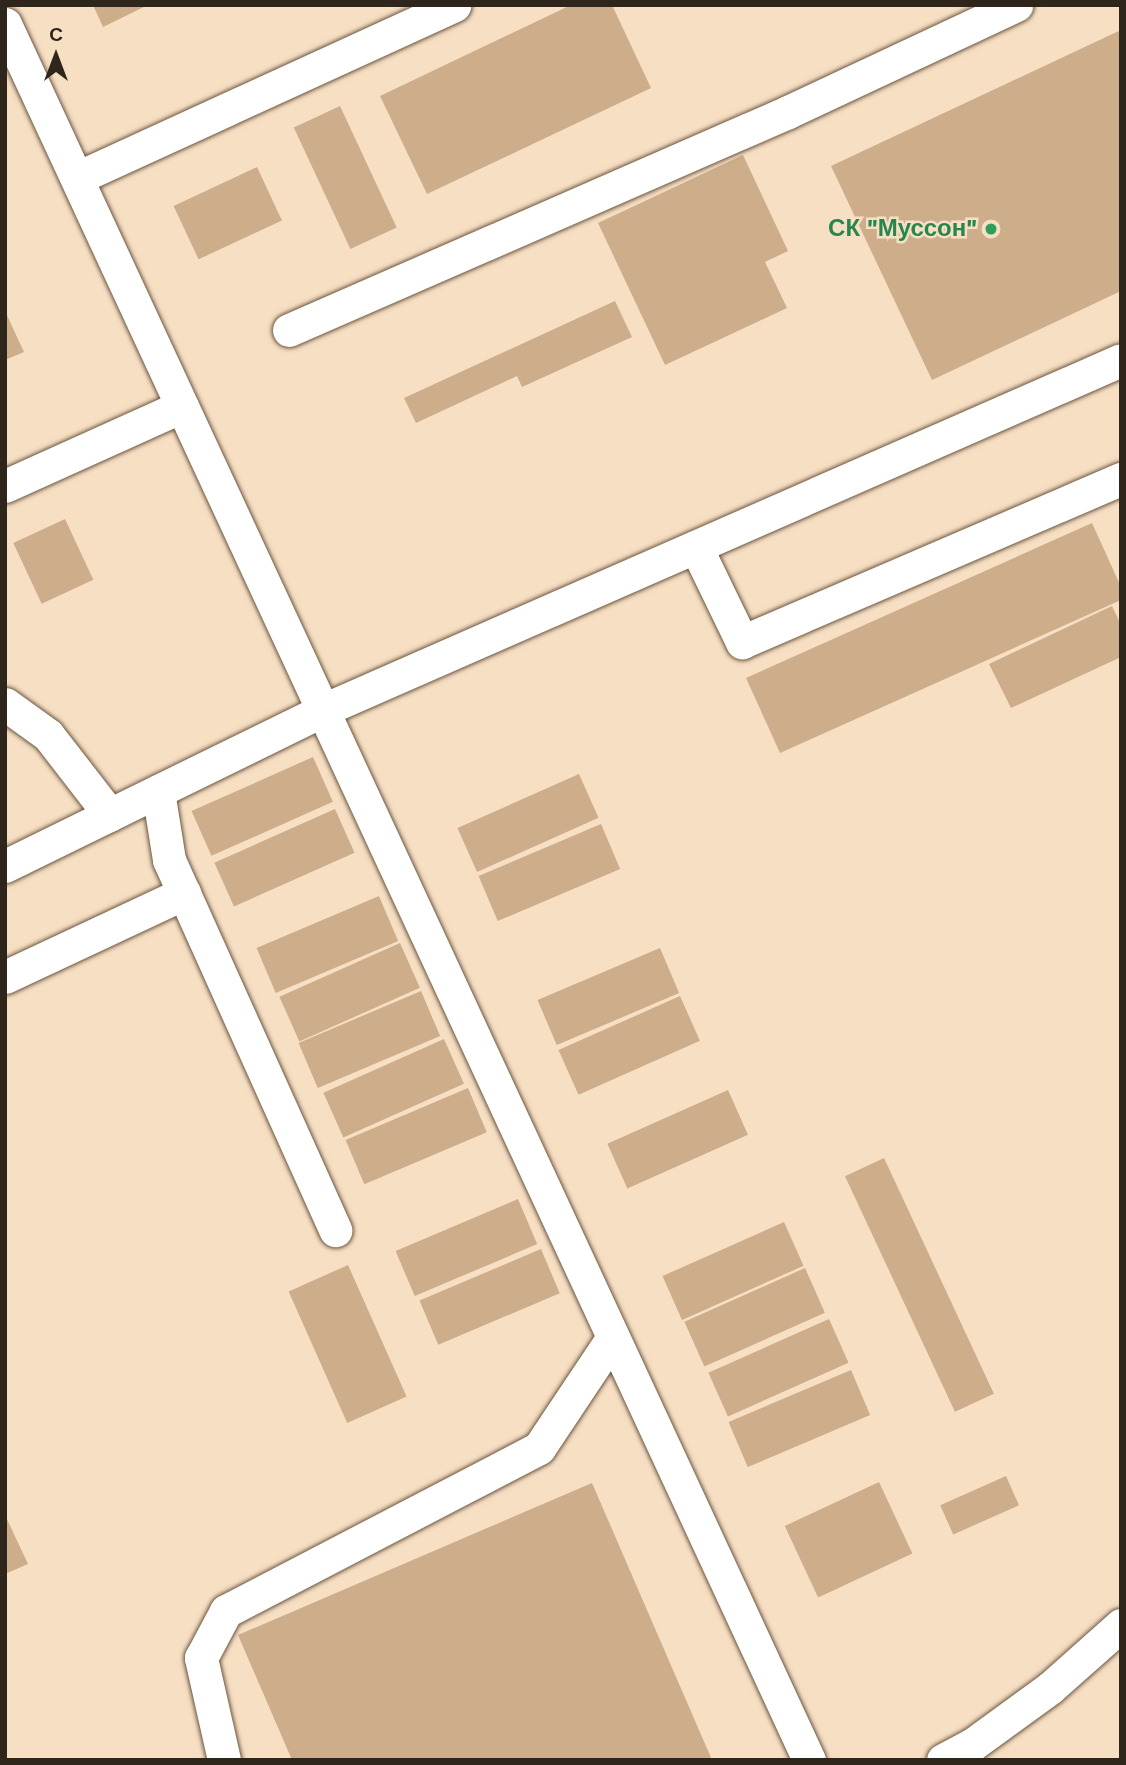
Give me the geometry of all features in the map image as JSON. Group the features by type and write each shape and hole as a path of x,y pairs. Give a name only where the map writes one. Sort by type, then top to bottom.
{"lane":[{"path":"77,178 454,5"},
{"path":"289,330 788,112 1016,5"},
{"path":"5,24 809,1760"},
{"path":"5,866 323,710 1121,360"},
{"path":"5,486 182,406"},
{"path":"696,547 742,642 1121,479"},
{"path":"5,704 48,735 110,815"},
{"path":"158,791 169,860 335,1230"},
{"path":"5,977 184,893"},
{"path":"223,1760 201,1658 226,1611 539,1448 613,1337"},
{"path":"943,1760 973,1744 1050,1688 1121,1625"}],"building":[{"path":"93,5 148,5 103,27"},
{"path":"571,5 612,5 651,88 427,194 380,96"},
{"name":"СК \"Муссон\"","path":"1121,30 1121,291 932,380 831,166"},
{"path":"340,106 397,227 350,249 294,128"},
{"path":"743,155 788,251 765,262 787,308 665,365 598,223"},
{"path":"257,167 282,220 199,259 174,206"},
{"path":"615,301 632,337 522,387 517,376 416,423 404,398"},
{"path":"5,311 24,352 5,360"},
{"path":"65,519 93,580 42,604 13,543"},
{"path":"1092,523 1121,587 1121,600 780,753 746,678"},
{"path":"1112,606 1121,625 1121,657 1011,708 989,664"},
{"path":"313,757 333,802 211,856 191,811"},
{"path":"579,774 599,818 477,872 457,828"},
{"path":"335,809 355,853 234,907 214,863"},
{"path":"601,824 620,869 498,921 479,876"},
{"path":"379,896 398,941 276,993 257,948"},
{"path":"400,943 420,988 299,1041 279,997"},
{"path":"660,948 679,993 557,1045 538,1000"},
{"path":"421,991 440,1036 318,1088 299,1043"},
{"path":"680,996 700,1041 578,1095 558,1050"},
{"path":"444,1039 464,1084 343,1137 323,1093"},
{"path":"468,1088 487,1132 364,1184 346,1140"},
{"path":"728,1090 748,1135 627,1188 607,1144"},
{"path":"884,1158 994,1394 955,1412 845,1176"},
{"path":"518,1199 537,1244 415,1296 396,1251"},
{"path":"784,1222 804,1266 682,1320 662,1276"},
{"path":"541,1249 560,1293 438,1345 419,1301"},
{"path":"348,1265 407,1397 347,1423 289,1291"},
{"path":"805,1268 825,1313 704,1366 684,1322"},
{"path":"829,1319 849,1363 728,1417 708,1373"},
{"path":"851,1370 870,1415 748,1467 729,1422"},
{"path":"1006,1476 1019,1505 953,1535 940,1505"},
{"path":"879,1482 912,1554 818,1598 785,1526"},
{"path":"592,1483 712,1760 292,1760 238,1635"},
{"path":"5,1515 28,1564 5,1574"}],"place":[{"name":"СК \"Муссон\"","path":"991,229"}]}
